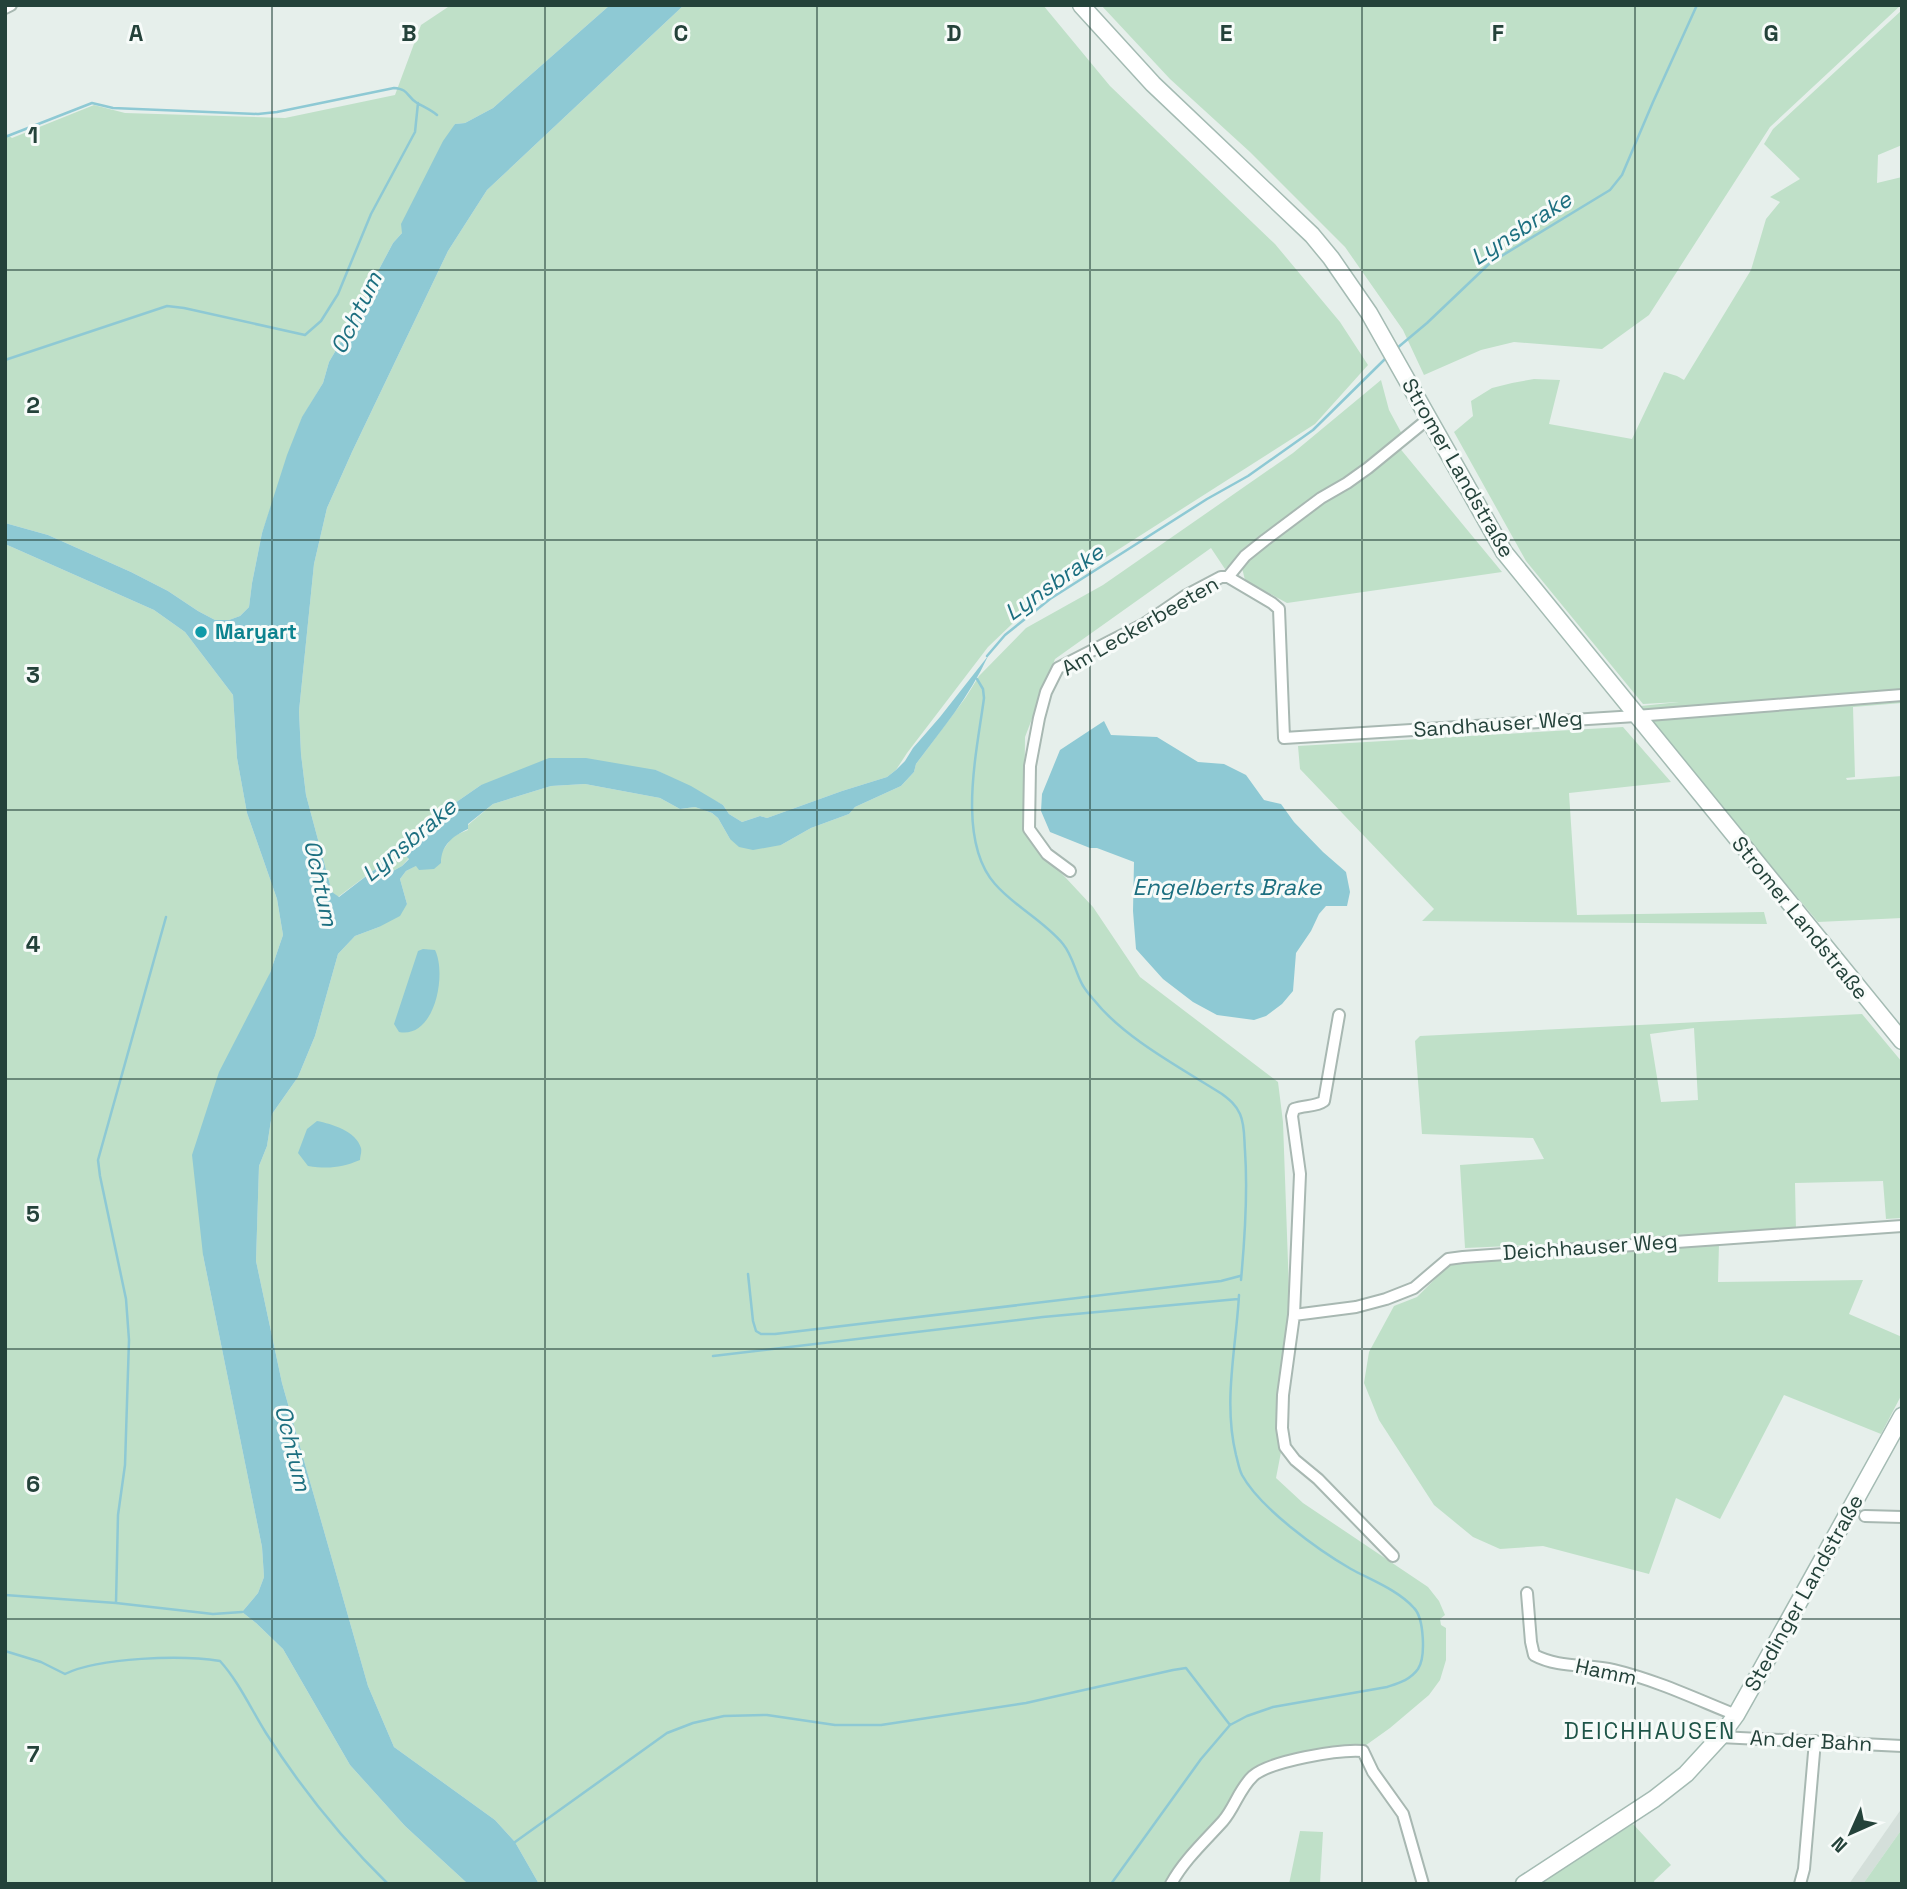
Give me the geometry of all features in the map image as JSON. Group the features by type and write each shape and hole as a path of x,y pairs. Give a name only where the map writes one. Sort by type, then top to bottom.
{"main road":[{"name":"Stromer Landstraße","path":"1081,5 1153,84 1312,235 1354,289 1504,552 1902,1041"},
{"name":"Stedinger Landstraße","path":"1524,1884 1654,1800 1686,1774 1720,1737 1736,1715 1902,1416"}],"street":[{"path":"5,8 11,5"},
{"name":"Am Leckerbeeten","path":"1070,871 1046,854 1029,829 1030,766 1038,718 1046,692 1058,668 1144,624 1185,596 1221,577 1228,577 1245,556 1265,540 1321,498 1368,468 1428,419"},
{"name":"Sandhauser Weg","path":"1228,577 1279,609 1284,738 1636,716 1902,695"},
{"path":"1339,1015 1324,1101 1294,1109 1292,1116 1300,1174 1294,1315 1283,1395 1282,1428 1285,1447 1295,1460 1318,1479 1393,1556"},
{"name":"Deichhauser Weg","path":"1294,1315 1356,1307 1386,1299 1415,1288 1448,1259 1589,1246 1902,1226"},
{"path":"1866,1516 1902,1517"},
{"name":"Hamm","path":"1527,1593 1534,1655 1545,1661 1625,1673 1736,1715"},
{"name":"An der Bahn","path":"1720,1737 1902,1746"},
{"path":"1799,1883 1804,1869 1815,1741"},
{"path":"1171,1884 1177,1872 1228,1815 1244,1786 1255,1774 1289,1762 1350,1750 1363,1751 1373,1772 1403,1814 1423,1884"}],"shaded area":[{"path":"1902,1808 1902,1829 1863,1884 1849,1884"}],"green space":[{"path":"451,5 610,5 493,108 465,123 455,124 402,233 393,243 360,309 329,362 323,383 302,418 262,533 249,607 240,616 229,620 215,620 131,572 48,535 5,523 5,133 12,138 94,105 125,113 285,118 395,95 421,25"},
{"path":"684,5 1043,5 1110,86 1275,244 1340,322 1368,365 1315,424 1033,604 988,647 896,770 887,777 767,818 760,816 742,822 729,814 723,805 656,770 481,785 455,803 429,827 402,866 393,871 382,864 338,897 332,892 306,795 299,711 314,564 327,508 448,251 487,190"},
{"path":"1101,5 1901,5 1770,127 1649,315 1602,349 1514,342 1481,350 1424,375 1403,330 1345,247 1250,152 1170,79"},
{"path":"1902,10 1902,145 1878,155 1877,183 1902,177 1902,703 1853,707 1855,777 1846,778 1902,776 1902,918 1818,922 1641,706 1679,702 1643,704 1526,561 1454,432 1473,416 1471,401 1492,388 1534,379 1560,380 1549,424 1632,439 1664,372 1684,380 1751,270 1766,219 1780,202 1770,197 1800,179 1764,144 1773,129"},
{"path":"1381,380 1389,410 1402,434 1366,466 1263,538 1225,569 1211,548 1055,659 1025,737 1024,833 1093,907 1140,977 1278,1082 1283,1122 1290,1319 1282,1447 1276,1478 1303,1503 1428,1587 1439,1601 1445,1615 1440,1619 1441,1625 1446,1628 1446,1660 1440,1680 1429,1695 1362,1748 1277,1760 1226,1808 1168,1884 539,1884 515,1842 495,1820 394,1747 368,1686 282,1383 256,1261 259,1166 267,1146 272,1114 298,1077 315,1036 338,954 355,936 379,927 407,904 400,879 406,871 441,853 453,836 468,830 468,825 493,804 551,786 585,784 660,798 680,809 695,807 712,813 730,839 781,845 811,828 849,814 855,807 901,786 914,772 916,764 979,676 1026,628 1103,585 1293,453"},
{"path":"1398,446 1502,572 1287,603 1245,580 1242,568 1248,559"},
{"path":"5,544 154,610 185,632 233,695 237,758 247,813 277,899 283,935 270,973 203,1255 262,1547 264,1577 258,1593 242,1612 283,1649 350,1765 405,1826 468,1884 5,1884"},
{"path":"1623,727 1671,782 1569,793 1577,915 1764,912 1767,924 1422,921 1434,909 1300,769 1298,746"},
{"path":"1862,1014 1902,1062 1902,1218 1886,1219 1883,1181 1795,1183 1796,1231 1465,1248 1460,1165 1544,1159 1533,1138 1422,1134 1415,1041 1420,1036","holes":["1694,1028 1698,1100 1661,1102 1650,1034"]},
{"path":"1719,1244 1718,1282 1863,1280 1849,1314 1902,1337 1902,1394 1881,1434 1784,1395 1720,1519 1676,1498 1649,1574 1543,1546 1500,1549 1473,1537 1434,1505 1379,1420 1364,1383 1369,1352 1394,1306 1417,1297 1450,1264"},
{"path":"1633,1824 1671,1865 1654,1881 1655,1884 1536,1884"},
{"path":"1902,1829 1902,1884 1863,1884"},
{"path":"1300,1831 1323,1832 1320,1884 1289,1884"}],"water":[{"name":"Ochtum","path":"610,5 684,5 487,190 448,251 327,508 314,564 299,711 306,795 332,892 339,897 382,864 387,863 393,871 402,866 409,859 407,857 413,842 455,803 481,785 549,758 586,758 656,770 723,805 729,814 742,822 760,816 767,818 887,777 905,761 988,656 964,699 916,764 914,772 901,786 855,807 849,814 811,828 781,845 753,850 739,847 730,839 718,818 695,807 680,809 660,798 585,784 551,786 493,804 468,824 468,829 449,842 443,851 441,863 434,869 419,870 416,866 406,871 400,879 407,904 400,916 355,936 338,954 315,1036 298,1077 272,1114 267,1146 259,1166 256,1261 282,1383 368,1686 394,1747 495,1820 515,1842 539,1884 468,1884 405,1826 350,1765 283,1649 242,1612 258,1593 264,1577 262,1547 203,1255 192,1155 219,1072 270,973 283,935 277,899 247,813 237,758 233,695 185,632 154,610 5,544 5,523 48,535 131,572 215,620 229,620 240,616 249,607 262,533 302,417 323,383 329,362 360,309 393,243 402,233 401,224 443,141 455,124 465,123 493,108"},
{"name":"Engelberts Brake","path":"1104,721 1111,735 1157,737 1198,762 1224,764 1246,775 1264,800 1281,804 1294,822 1346,872 1350,892 1347,906 1326,906 1319,914 1296,953 1293,991 1266,1016 1254,1020 1217,1015 1193,1002 1163,979 1136,949 1133,911 1134,862 1050,832 1041,811 1042,794 1060,750"},
{"path":"435,950 438,961 440,974 435,1003 422,1026 399,1032 394,1024 418,951"},
{"path":"317,1121 336,1126 354,1137 361,1148 360,1160 334,1167 308,1166 298,1153 307,1129"}],"waterway":[{"name":"Lynsbrake","path":"1396,349 1490,263 1610,190 1622,175 1697,5"},
{"path":"5,137 92,103 113,108 258,114 394,88 405,91 413,100 437,115"},
{"name":"Ochtum","path":"5,360 167,306 305,335 321,321 338,294 371,214 415,132 418,103"},
{"name":"Lynsbrake","path":"987,656 1005,635 1050,599 1248,476 1313,430 1386,358"},
{"path":"977,679 983,689 984,698 972,794 976,844 983,866 995,884 1011,900 1063,944 1084,987 1106,1014 1137,1040 1222,1094 1237,1108 1244,1127 1246,1167 1246,1216 1241,1280"},
{"path":"116,1603 118,1515 125,1465 129,1340 126,1299 98,1160 166,917"},
{"path":"748,1274 753,1321 756,1331 761,1334 1221,1281 1240,1276"},
{"path":"1111,1884 1201,1759 1230,1725 1273,1707 1387,1687 1408,1678 1421,1663 1422,1629 1414,1608 1392,1591 1351,1569 1307,1540 1262,1501 1242,1475 1232,1435 1230,1395 1239,1295"},
{"path":"713,1356 1043,1317 1238,1299"},
{"path":"5,1595 116,1603 213,1614 242,1612"},
{"path":"5,1651 41,1662 65,1674 99,1664 141,1659 185,1658 220,1661 308,1793 338,1831 388,1884"},
{"path":"515,1842 667,1733 693,1723 724,1716 767,1715 835,1725 881,1725 1026,1703 1186,1668 1230,1725"}],"place":[{"name":"Maryart","path":"201,632"}],"district":[{"name":"DEICHHAUSEN","path":"1650,1731"}]}
